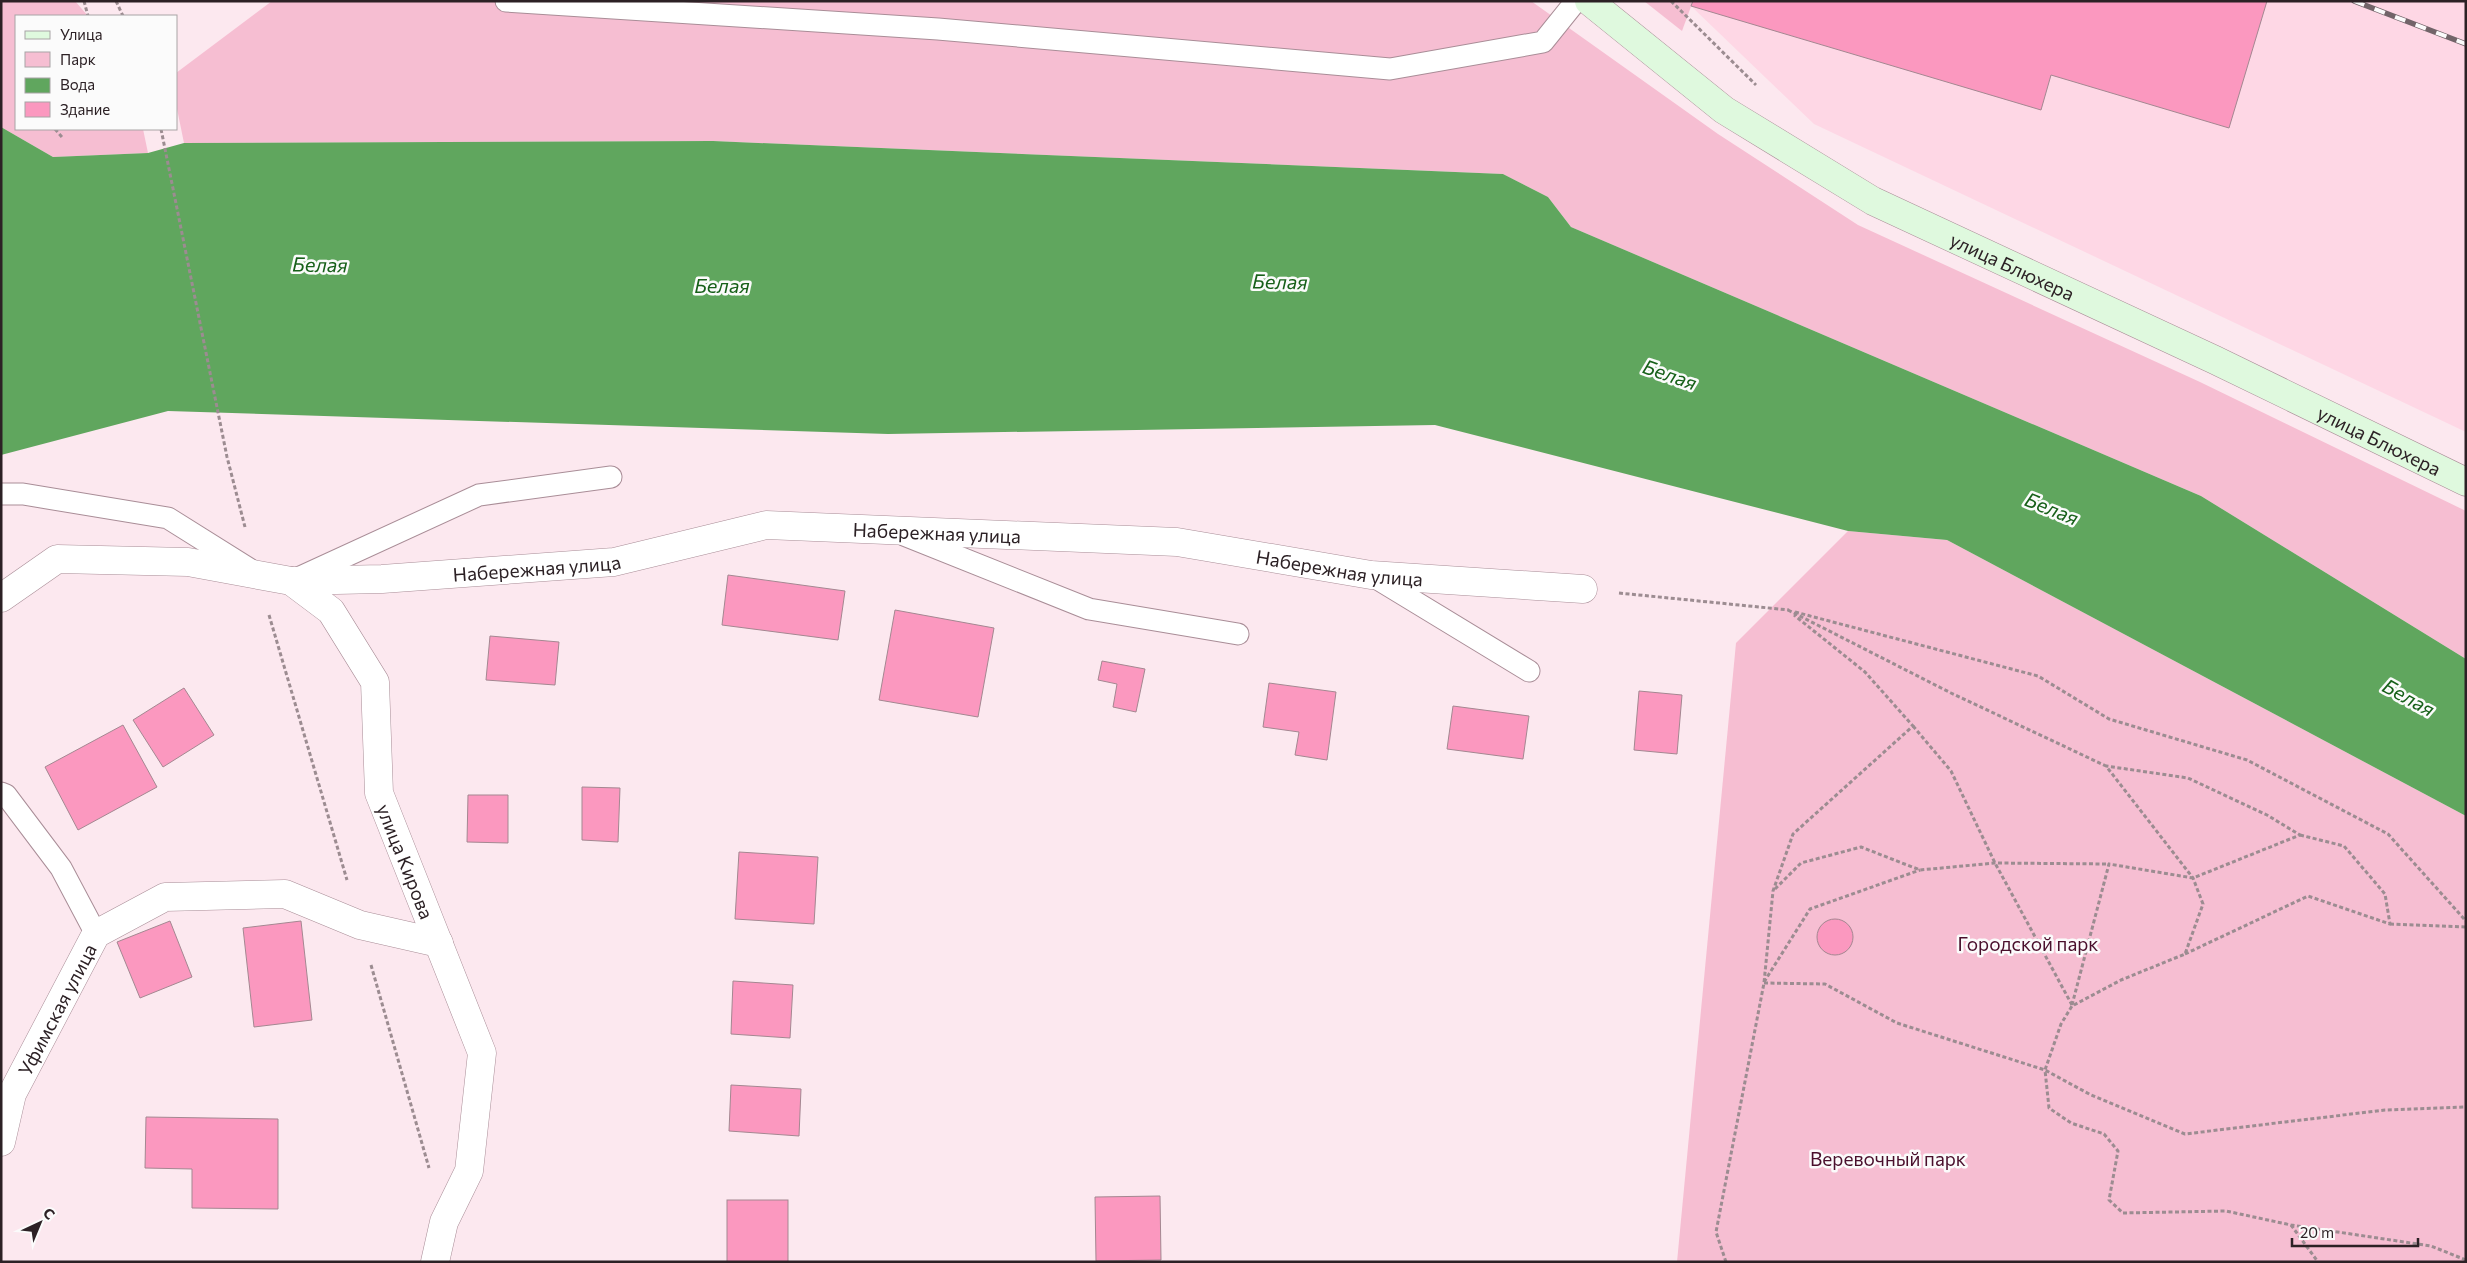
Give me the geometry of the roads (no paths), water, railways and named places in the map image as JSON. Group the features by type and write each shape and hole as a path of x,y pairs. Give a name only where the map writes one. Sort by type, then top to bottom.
{"main road":[{"name":"улица Блюхера","path":"1589,1 1724,110 1873,201 2215,360 2466,482"}],"street":[{"name":"Набережная улица","path":"292,581 382,580 614,562 766,525 1177,542 1371,575 1583,589"},
{"name":"улица Кирова","path":"1,598 57,559 188,562 292,581 331,611 375,682 379,792 482,1053 469,1171 444,1222 435,1262"},
{"name":"Уфимская улица","path":"1,1142 12,1094 96,934 164,897 285,894 360,925 439,943"}],"lane":[{"path":"506,1 938,29 1390,69 1543,42 1576,1"},
{"path":"292,581 479,496 611,476"},
{"path":"1,494 23,494 168,518 258,575"},
{"path":"890,530 1090,609 1238,634"},
{"path":"1371,575 1529,671"},
{"path":"1,793 6,795 61,868 96,934"}],"water":[{"name":"Белая","path":"1,127 53,157 148,153 184,143 713,141 1503,174 1548,197 1571,227 2201,496 2466,659 2466,816 1947,540 1848,531 1435,425 888,434 168,411 1,455"}],"railway":[{"path":"2354,1 2466,44"}],"park label":[{"name":"Городской парк","path":"2028,943"},
{"name":"Веревочный парк","path":"1888,1158"}]}
